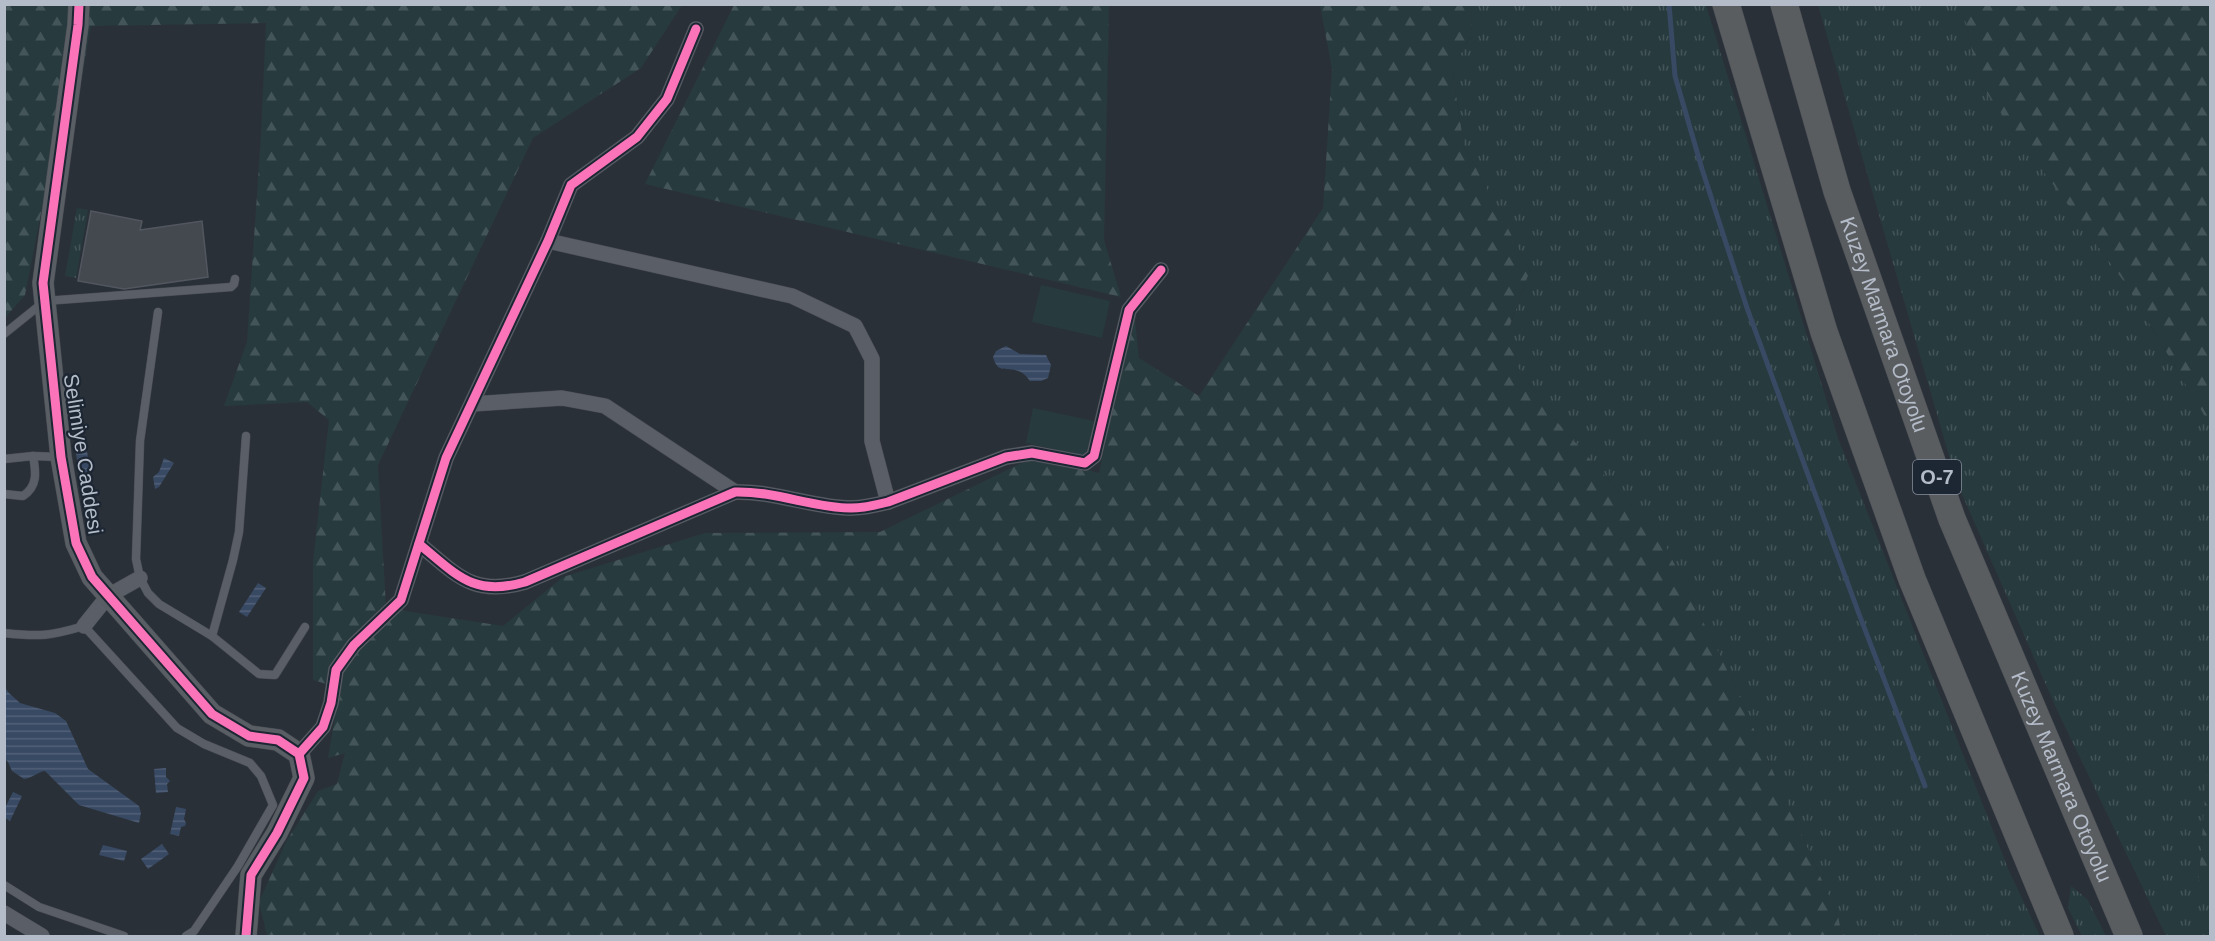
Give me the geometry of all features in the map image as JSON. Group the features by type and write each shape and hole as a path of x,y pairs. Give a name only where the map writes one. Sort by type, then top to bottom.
{"highway":[{"name":"O-7","path":"1726,4 1824,332 1900,545 2060,936"},
{"name":"Kuzey Marmara Otoyolu","path":"1784,4 1837,191 1952,519 2129,936"}],"street":[{"name":"Selimiye Caddesi","path":"79,4 43,283 61,457 76,543 92,577 212,714 249,736 278,740 299,754"},
{"path":"246,936 251,875 277,833 304,778 299,754 323,727 331,703 336,670 354,645 401,600 446,458 548,241 571,185 638,137 667,99 696,29"},
{"path":"548,241 792,296 855,326 872,359 872,441 888,502"},
{"path":"419,544 459,577 474,584 492,588 507,588 735,492 757,492 850,508 870,507 1019,454 1044,454 1080,463 1090,460 1094,456 1129,310 1161,270"},
{"path":"472,404 562,398 605,406 735,492"},
{"path":"84,626 108,596 140,578"},
{"path":"4,914 42,936"}],"lane":[{"path":"4,334 45,302 231,287 235,279"},
{"path":"158,312 140,441 136,559 140,578 148,593 159,604 212,636 259,674 275,675 305,627"},
{"path":"212,636 239,532 246,436"},
{"path":"4,459 33,456 61,457"},
{"path":"4,494 23,496 29,492 36,474 33,456"},
{"path":"4,633 39,637 84,626 177,728 204,744 250,763 261,776 273,805 238,866 194,931 186,936"},
{"path":"4,885 39,907 124,936"}],"green space":[{"path":"5,5 682,5 641,68 533,138 378,465 386,608 503,626 563,577 705,533 880,532 1036,456 1099,473 1134,311 1139,358 1199,396 1323,208 1332,69 1320,5 1472,5 1471,36 1452,69 1464,146 1530,270 1509,328 1517,366 1550,414 1663,541 1730,676 1838,916 1842,936 267,936 259,902 286,842 318,791 337,784 345,753 328,758 340,688 313,680 313,561 329,420 307,402 224,406 247,342 266,23 91,26 78,99 60,116 25,295 5,318"},
{"path":"734,5 1109,5 1104,240 1121,297 645,184"},
{"path":"1472,5 1706,5 1838,438 2009,871 2040,936 1842,936 1838,916 1730,676 1663,541 1550,414 1517,366 1509,329 1530,270 1464,146 1452,68 1471,36"},
{"path":"1818,5 1962,5 1979,83 2125,283 2210,425 2210,730 2199,879 2210,893 2210,936 2166,936 2058,712 1957,483"},
{"path":"1962,5 2210,5 2210,425 2125,283 1979,83"},
{"path":"77,208 88,210 76,278 65,276"},
{"path":"1041,285 1110,301 1102,338 1032,322"},
{"path":"1033,408 1094,421 1086,456 1026,443"},
{"path":"2210,730 2210,893 2199,879"},
{"path":"2071,886 2087,899 2106,936 2082,936 2068,908"}],"water":[{"path":"1006,346 1020,354 1046,355 1051,365 1048,378 1041,381 1030,381 1020,372 997,366 993,357 996,351"},
{"path":"86,445 90,470 84,476 79,472 75,447"},
{"path":"164,458 174,463 159,487 155,489 153,477 159,472"},
{"path":"258,583 266,588 247,617 239,612"},
{"path":"4,686 20,703 55,713 66,721 88,769 139,806 141,813 139,823 79,805 45,771 24,779 12,771 5,759"},
{"path":"166,768 166,777 170,781 167,784 168,792 156,793 154,769"},
{"path":"13,792 22,796 10,821 5,818 5,808"},
{"path":"176,807 186,809 184,819 186,823 181,827 179,836 170,834"},
{"path":"162,844 169,854 148,869 141,859"},
{"path":"103,845 127,851 124,861 99,855"}],"building":[{"path":"91,211 142,221 140,230 202,221 208,277 124,289 78,281"}],"waterway":[{"path":"1669,4 1675,76 1747,308 1859,614 1925,786"}],"cycle path":[{"path":"79,4 43,283 61,457 76,543 92,577 212,714 249,736 278,740 299,754 304,778 277,833 251,875 246,936"},
{"path":"299,754 323,727 331,703 336,670 354,645 401,600 446,458 548,241 571,185 637,137 667,99 696,29"},
{"path":"419,544 467,580 492,587 507,586 525,582 735,492 765,494 851,508 888,502 1006,457 1032,453 1085,463 1094,456 1129,310 1161,270"}]}
